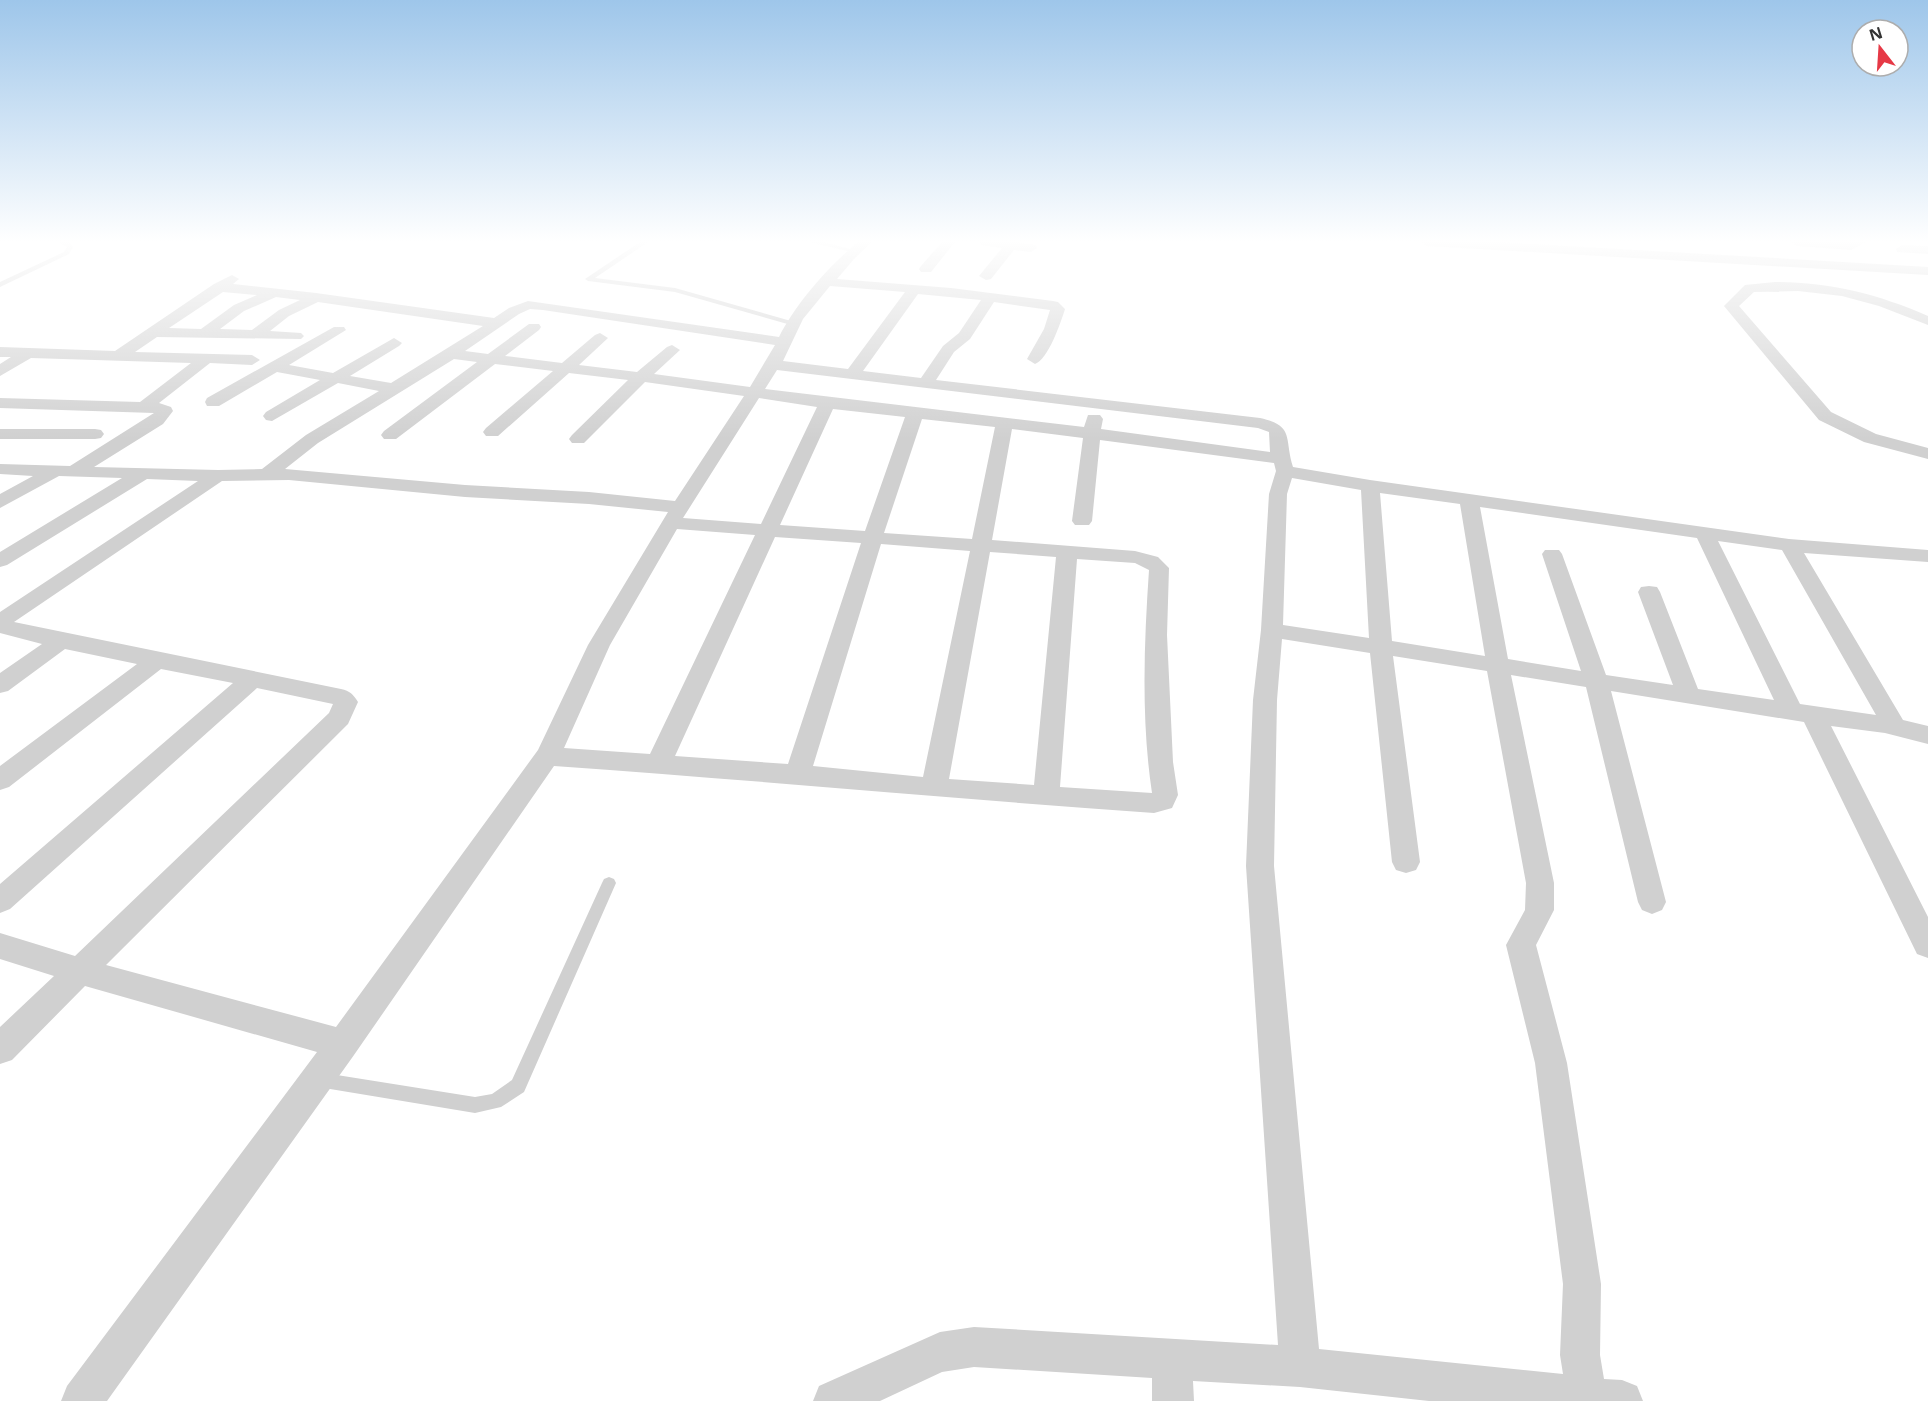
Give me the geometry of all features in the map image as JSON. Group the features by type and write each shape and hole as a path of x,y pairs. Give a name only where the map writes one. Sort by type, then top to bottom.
{"street":[{"path":"118,356 189,307"},
{"path":"204,334 240,307"},
{"path":"255,335 296,307"},
{"path":"388,307 496,323"},
{"path":"267,474 312,439 451,354 520,307"},
{"path":"550,307 784,343 853,374 1268,425 1278,432 1278,447 1284,465 1278,494 1272,630 1265,700 1260,866 1300,1367"},
{"path":"82,1401 343,1044 546,756 559,734 598,645 675,515 809,307"},
{"path":"853,374 901,307"},
{"path":"926,383 948,349 965,336 982,307"},
{"path":"1035,359 1051,329 1057,307"},
{"path":"1732,307 1825,416 1870,438 1928,454"},
{"path":"1897,307 1928,321"},
{"path":"390,435 534,327"},
{"path":"213,402 339,330"},
{"path":"152,333 296,336"},
{"path":"492,432 600,338"},
{"path":"272,416 394,343"},
{"path":"578,439 672,350"},
{"path":"0,352 252,360"},
{"path":"0,371 28,353"},
{"path":"451,354 827,403 1092,433 1284,465 1370,486 1789,545 1928,556"},
{"path":"143,407 207,358"},
{"path":"274,367 395,389"},
{"path":"0,403 143,407 165,411 157,420 65,471 0,502"},
{"path":"659,763 827,403"},
{"path":"1082,521 1095,404"},
{"path":"798,774 915,413"},
{"path":"934,788 1005,423"},
{"path":"0,447 8,434 95,434"},
{"path":"0,469 218,476 267,474 675,515 768,529 1135,557 1151,561 1159,568 1156,635 1160,762 1165,795 1162,801 1154,803 1095,801 798,774 546,756"},
{"path":"0,561 144,473"},
{"path":"0,624 218,476"},
{"path":"1370,486 1381,648 1406,862"},
{"path":"834,1401 940,1352 974,1347 1300,1367 1598,1400 1580,1355 1582,1284 1551,1063 1521,945 1540,915 1541,892 1468,499"},
{"path":"1704,532 1802,714 1844,776 1900,894 1928,945"},
{"path":"1789,545 1888,714 1891,721 1885,724"},
{"path":"1046,795 1067,552"},
{"path":"1552,554 1597,682 1652,902"},
{"path":"1649,592 1689,697"},
{"path":"0,624 61,641 341,697 346,702 339,718 0,1049"},
{"path":"1272,630 1689,697 1885,724 1928,735"},
{"path":"0,685 61,641"},
{"path":"0,780 157,660"},
{"path":"0,901 251,680"},
{"path":"0,946 80,971 343,1044"},
{"path":"1172,1359 1173,1401"}],"lane":[{"path":"711,307 784,343"},
{"path":"317,1080 475,1105 495,1101 518,1086 609,883"}]}
